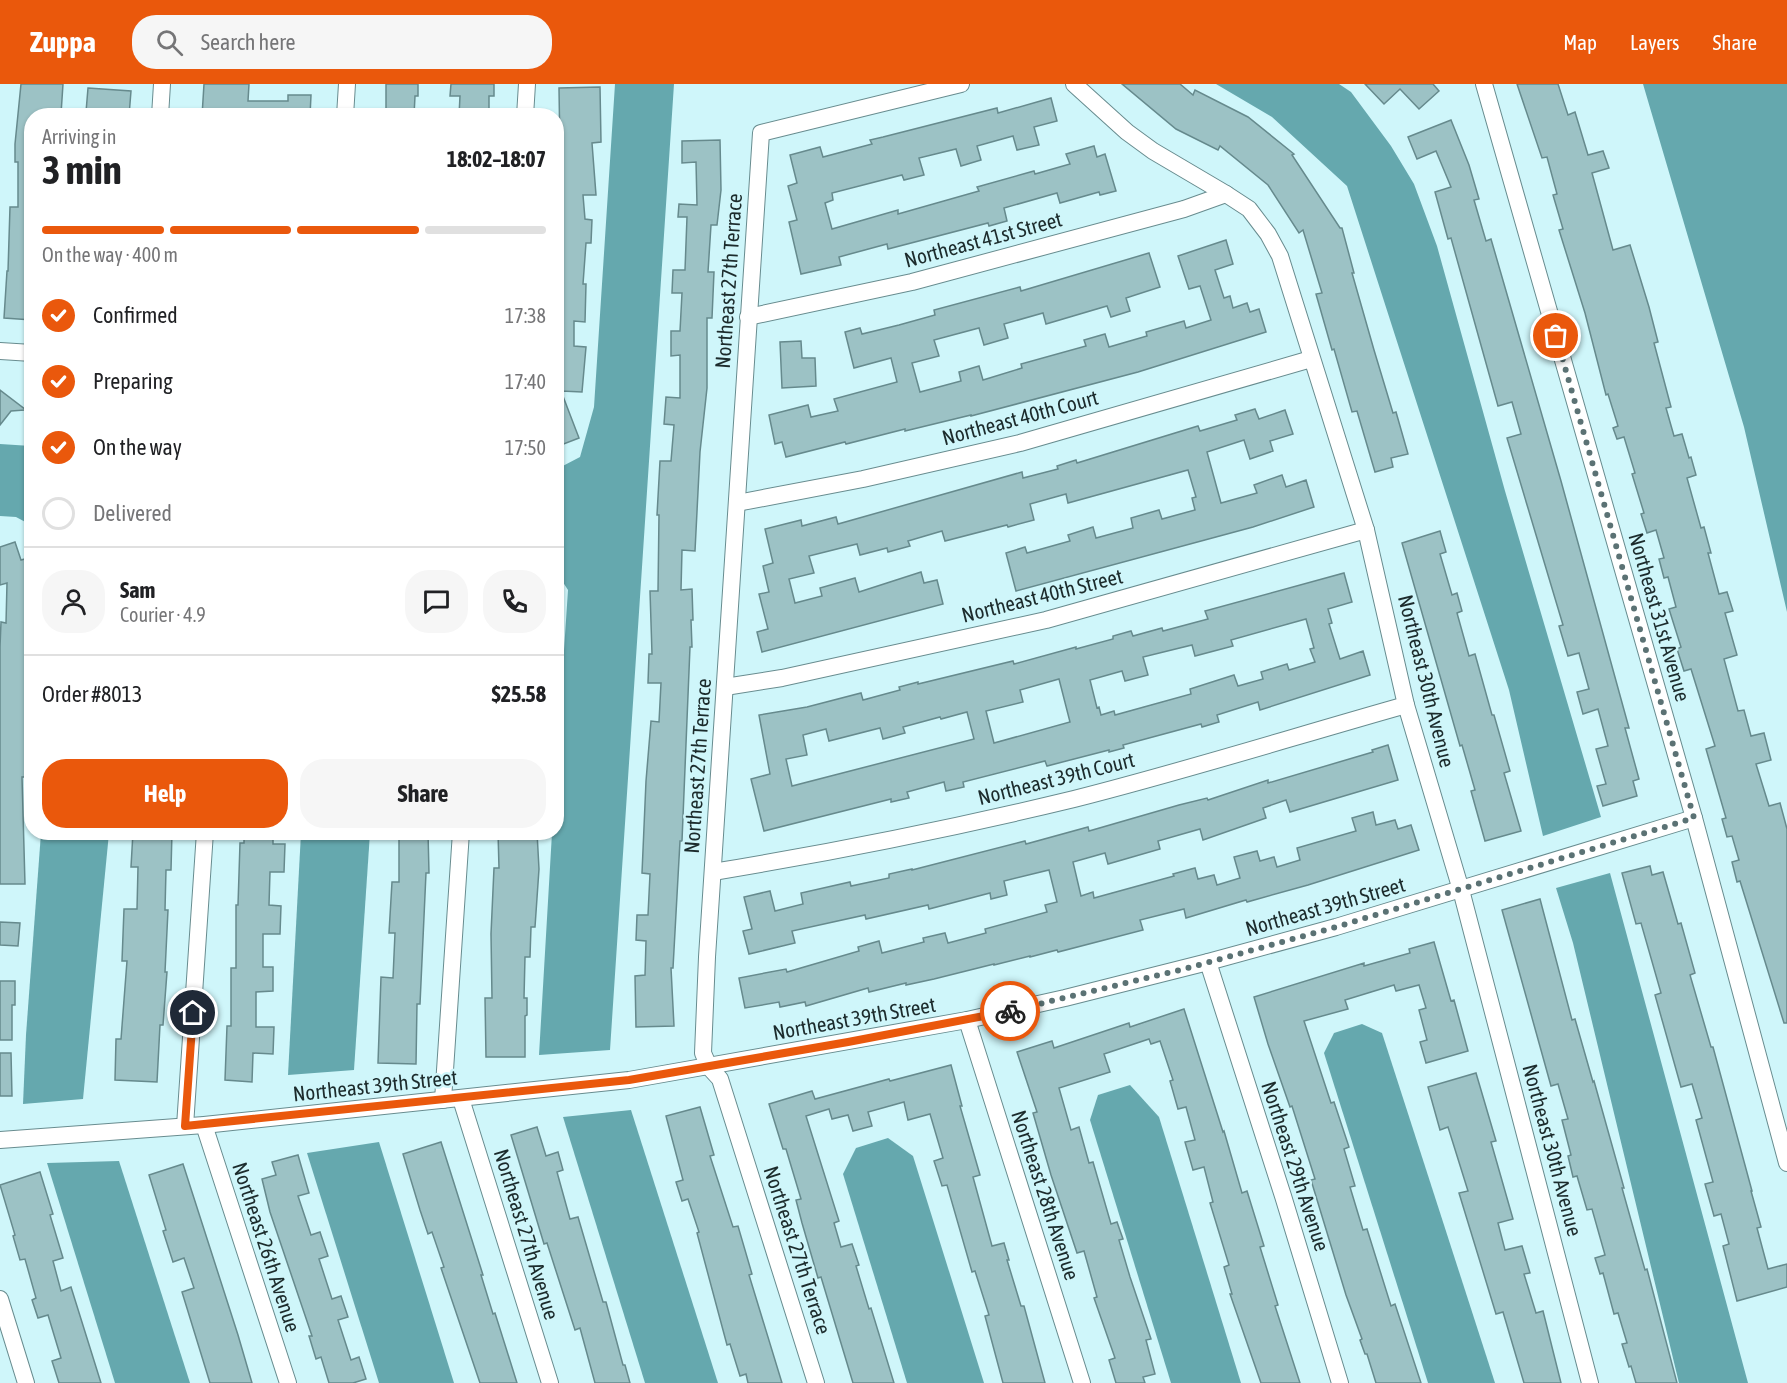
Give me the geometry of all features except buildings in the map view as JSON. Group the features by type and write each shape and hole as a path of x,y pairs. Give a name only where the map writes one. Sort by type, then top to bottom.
{"street":[{"path":"160,108 162,84"},
{"path":"346,108 347,84"},
{"path":"526,108 527,84"},
{"name":"Northeast 27th Terrace","path":"816,1383 720,1080 709,1067 703,1053 761,133 961,84"},
{"name":"Northeast 30th Avenue","path":"1074,84 1127,132 1153,151 1249,209 1268,234 1280,256 1366,530 1406,705 1461,890 1590,1383"},
{"name":"Northeast 31st Avenue","path":"1484,84 1694,818 1787,1163"},
{"name":"Northeast 41st Street","path":"748,316 912,282 1184,209 1226,194"},
{"path":"0,351 24,352"},
{"name":"Northeast 40th Court","path":"737,503 1020,443 1311,359"},
{"name":"Northeast 40th Street","path":"725,687 782,678 1046,620 1366,530"},
{"name":"Northeast 39th Court","path":"713,872 811,856 1075,798 1406,705"},
{"name":"Northeast 39th Street","path":"0,1140 204,1125 629,1080 967,1020 1065,999 1208,962 1461,890 1694,818"},
{"path":"185,1126 204,840"},
{"path":"443,1100 460,840"},
{"name":"Northeast 29th Avenue","path":"1208,962 1340,1383"},
{"name":"Northeast 28th Avenue","path":"967,1020 1082,1383"},
{"name":"Northeast 27th Avenue","path":"461,1099 550,1383"},
{"name":"Northeast 26th Avenue","path":"204,1125 288,1383"},
{"path":"0,1299 26,1383"}],"water":[{"path":"615,84 674,84 610,1050 539,1055 552,840 564,840 564,650 568,590 564,584 564,465 580,457 594,407"},
{"path":"1216,84 1339,84 1351,92 1391,146 1414,184 1437,246 1505,491 1601,817 1543,836 1509,690 1347,186 1272,117"},
{"path":"1643,84 1787,84 1787,612 1744,427"},
{"path":"0,444 24,446 24,521 16,517 0,516"},
{"path":"40,840 108,840 83,1099 23,1104"},
{"path":"301,840 370,840 354,1070 288,1075"},
{"path":"1610,873 1748,1383 1679,1383 1573,943 1556,888"},
{"path":"1362,1024 1382,1033 1495,1383 1428,1383 1324,1053 1334,1033"},
{"path":"1130,1085 1159,1117 1241,1383 1171,1383 1090,1120 1098,1095"},
{"path":"631,1110 718,1383 645,1383 563,1117"},
{"path":"888,1138 913,1156 984,1383 907,1383 843,1174 856,1148"},
{"path":"379,1142 454,1383 379,1383 307,1153"},
{"path":"119,1161 190,1383 115,1383 47,1163"}],"way so far":[{"path":"1010,1011 1188,968 1336,927 1694,818 1556,336"}],"route":[{"path":"193,1013 185,1126 629,1080 1010,1011"}]}
